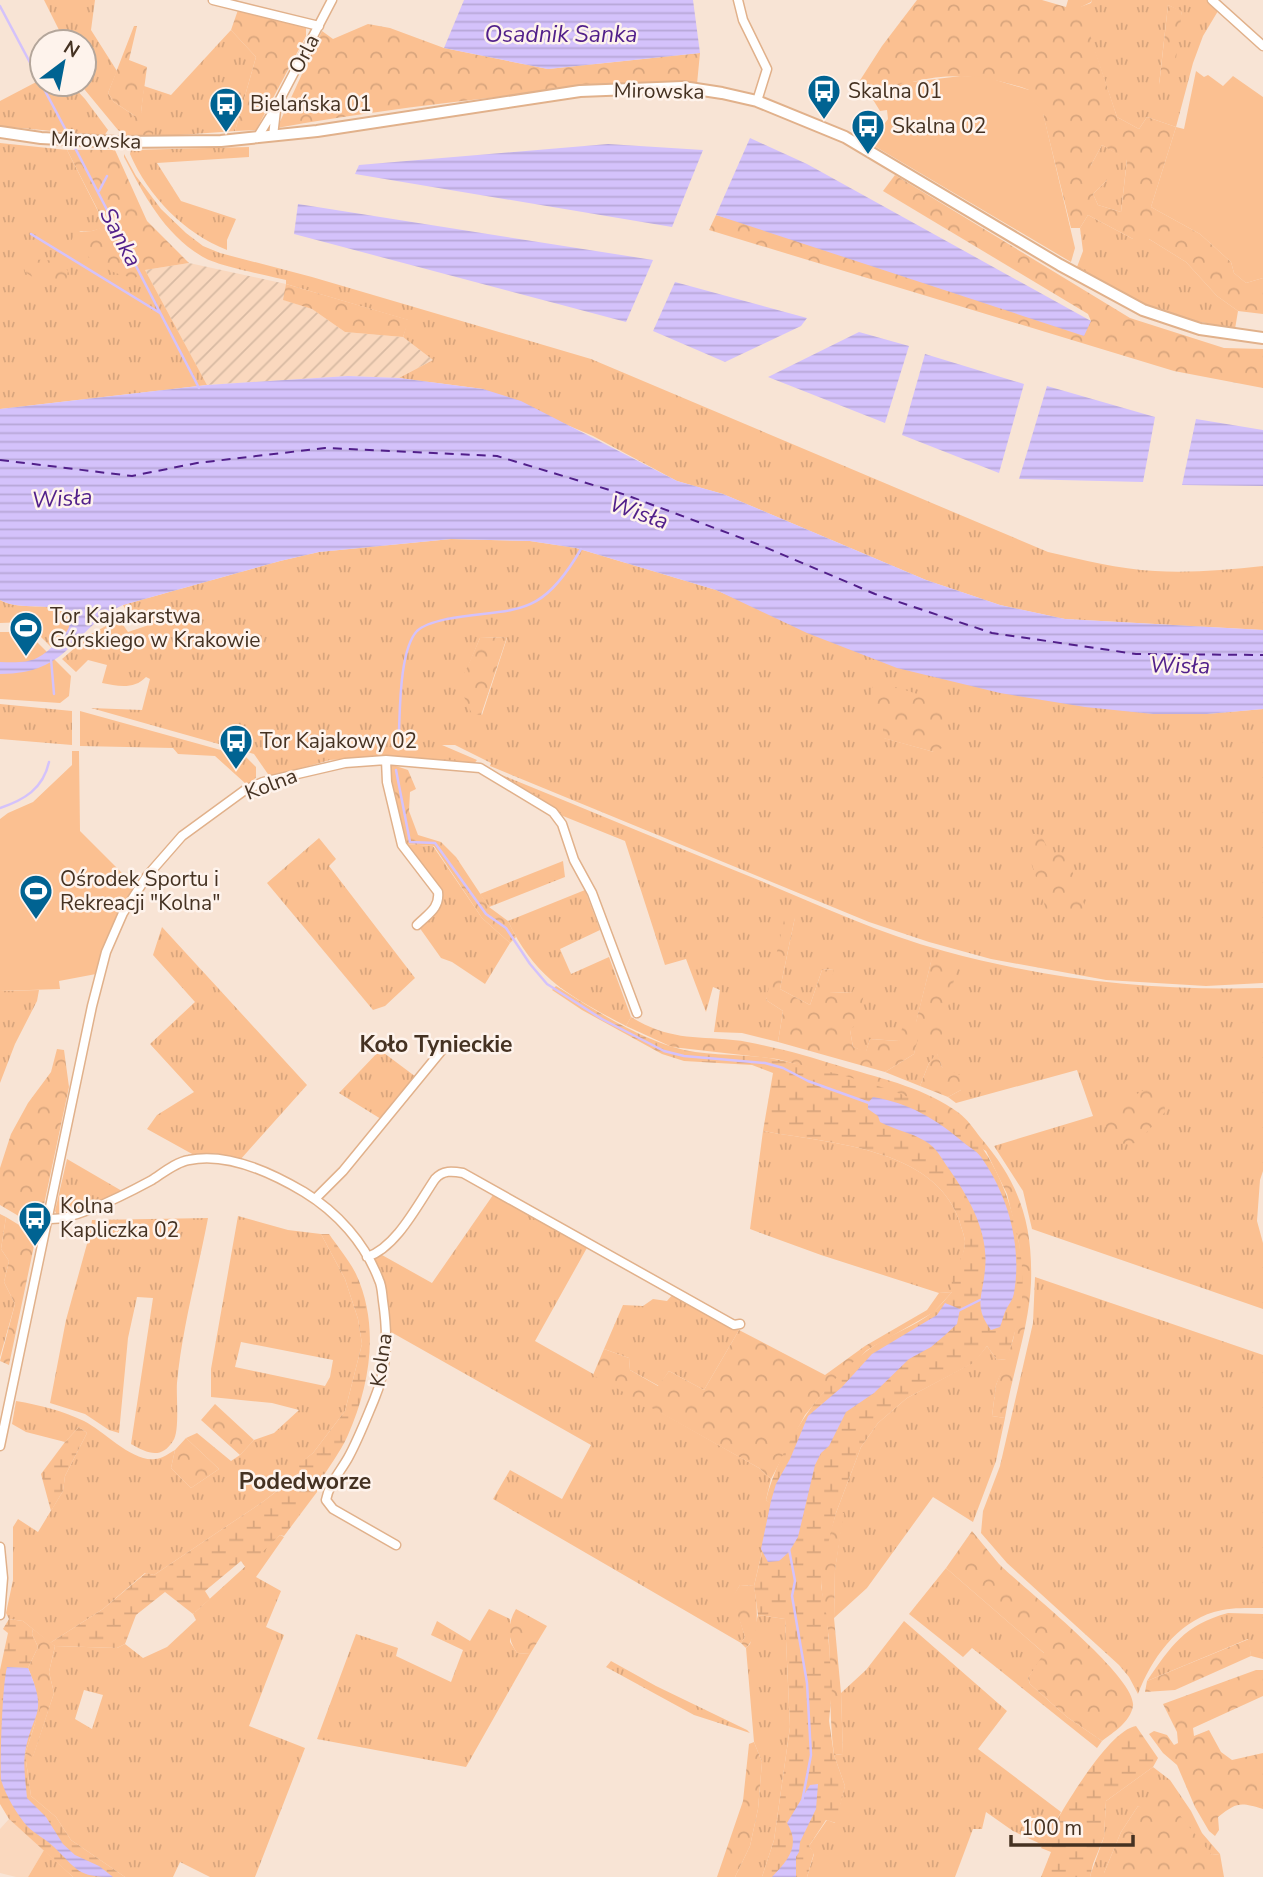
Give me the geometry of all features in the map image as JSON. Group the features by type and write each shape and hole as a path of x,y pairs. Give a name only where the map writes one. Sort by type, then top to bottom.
{"main road":[{"name":"Mirowska","path":"0,132 41,138 111,142 221,141 273,136 580,91 683,87 757,101 850,140 1119,299 1171,321 1200,329 1263,338"}],"street":[{"path":"213,0 319,26"},
{"name":"Orla","path":"257,138 332,0"},
{"path":"738,0 743,20 768,69 757,101"},
{"path":"1212,0 1263,47"},
{"name":"Orla","path":"273,136 276,107"},
{"path":"386,760 387,782 402,845 438,892 437,906 417,925"},
{"name":"Kolna","path":"0,1446 99,975 116,926 139,887 183,836 246,790 263,782 345,763 386,760 480,768 554,812 562,824 574,860 592,893 637,1013"},
{"path":"315,1199 343,1171 447,1044"},
{"name":"Kolna","path":"48,1219 62,1219 104,1203 184,1161 203,1157 238,1163 295,1186 326,1206 346,1225 380,1280 387,1333 386,1360 376,1396 349,1457 328,1490 326,1500 333,1509 396,1545"},
{"path":"367,1257 379,1253 391,1243 439,1174 451,1170 463,1173 734,1325 740,1324"},
{"path":"0,1547 3,1578 0,1615"}],"shaded area":[{"path":"189,263 286,284 284,300 312,309 345,332 403,337 433,360 399,378 348,376 207,385 145,270"},
{"path":"9,1819 44,1850 28,1877 0,1873 0,1829"}],"green space":[{"path":"44,0 95,0 91,28 58,28"},
{"path":"917,0 1042,0 1066,7 1068,0 1092,0 1081,7 1117,117 1139,129 1147,117 1176,127 1151,207 1200,234 1231,262 1234,273 1246,283 1263,278 1263,314 1238,311 1217,296 1186,262 1149,239 1133,239 1088,215 1080,228 1071,228 1043,114 1028,95 1029,90 989,79 949,76 910,83 872,98 869,84 857,85","holes":["1102,145 1127,160 1121,212 1098,205 1093,194 1107,180 1107,174 1091,165"]},
{"path":"1092,0 1208,0 1218,11 1203,36 1193,63 1176,127 1147,117 1139,129 1117,117 1080,7","holes":["1168,5 1182,12 1159,85"]},
{"path":"1168,5 1182,11 1173,82 1159,86"},
{"path":"238,10 306,28 306,36 256,130 235,131 256,57 231,30"},
{"path":"368,24 390,28 444,48 548,69 700,53 697,84 619,85 541,92 383,111 277,128 322,31 333,39"},
{"path":"134,26 137,26 129,60 147,67 141,112 158,120 152,137 135,135 135,116 114,102 108,93"},
{"path":"231,30 256,57 235,131 152,137 141,112 144,86 171,95"},
{"path":"98,41 117,71 108,93 114,102 135,116 135,135 126,135 118,130 92,98 98,98"},
{"path":"1196,71 1204,77 1208,75 1223,86 1233,76 1263,97 1263,278 1246,283 1234,273 1231,262 1200,234 1151,207 1176,127 1184,129"},
{"path":"961,76 986,77 1029,90 1029,95 1043,113 1075,248 1071,262 859,137 866,126 885,123 888,119 887,110 880,111 872,98 903,83"},
{"path":"28,86 28,98 84,98 108,130 104,136 0,126 0,101"},
{"path":"0,143 67,150 106,227 79,231 145,270 207,385 0,409"},
{"path":"1102,145 1127,159 1121,212 1098,205 1093,194 1107,180 1091,165"},
{"path":"249,147 249,157 157,163 181,201 236,219 227,240 227,250 196,234 169,211 147,184 130,154 131,150"},
{"path":"67,150 115,150 147,221 189,263 145,270 135,278 100,265 71,242 75,232 92,231 106,226"},
{"path":"124,154 136,176 161,209 203,246 220,253 312,277 591,359 1048,552 1114,566 1155,571 1209,571 1263,566 1263,630 1065,619 1000,605 926,580 723,494 677,481 593,436 483,389 399,378 433,360 403,337 408,320 286,284 286,280 231,267 203,257 177,237 156,213"},
{"path":"895,175 1130,318 1224,348 1263,349 1263,388 1174,371 709,230 716,215 1091,321 1088,314 883,191"},
{"path":"1088,215 1133,239 1149,239 1186,262 1217,296 1238,311 1235,329 1172,316 1126,296 1077,267 1083,251 1080,228"},
{"path":"29,259 59,261 68,271 66,281 45,285 25,272 24,266"},
{"path":"286,284 409,320 403,337 345,332 312,309 283,300"},
{"path":"451,539 530,541 576,548 716,590 753,606 1064,703 1153,714 1207,714 1263,709 1263,983 1206,986 1106,980 991,959 929,942 869,922 490,766 491,763 455,745 442,745 477,760 473,765 380,757 330,760 270,777 254,754 91,708 142,710 150,679 146,677 136,684 125,686 102,683 107,665 88,660 76,672 62,659 91,634 119,619 128,632 149,625 146,617 131,619 123,605 319,552","holes":["480,638 507,638 482,715 460,686","883,714 934,752 884,738"]},
{"path":"0,600 62,611 70,615 69,630 52,648 26,622 0,623"},
{"name":"Tor Kajakarstwa Górskiego w Krakowie","path":"0,632 21,632 34,639 71,676 69,696 60,703 0,699"},
{"path":"507,637 481,715 472,714 459,686 480,638"},
{"path":"873,680 943,702 942,748 934,752 883,738 883,714 870,708"},
{"path":"0,704 72,711 72,745 0,739"},
{"path":"80,711 246,757 256,767 256,777 252,783 246,784 215,756 178,754 173,748 80,746"},
{"path":"72,751 79,751 80,831 136,887 96,974 59,981 60,989 0,991 0,819 33,802 72,765"},
{"path":"390,764 408,770 416,789 410,792 409,811 418,835 441,842 456,857 489,907 508,921 516,937 510,943 482,918 434,846 405,844 389,785"},
{"path":"487,769 851,919 944,951 1023,969 1102,982 1181,988 1263,988 1263,1171 1257,1221 1263,1243 1263,1309 1032,1229 1023,1191 994,1146 1093,1116 1077,1070 956,1103 948,1097 961,1090 942,1067 937,1054 929,1063 920,1086 885,1072 914,1054 932,958 916,1023 899,1041 870,1039 866,1052 853,1047 850,1030 853,993 828,992 833,969 822,970 810,1005 780,989 795,917 766,1000 783,1011 778,1042 742,1033 714,1032 720,990 713,987 706,1012 686,959 665,965 625,841 558,814"},
{"path":"1022,832 1041,835 1050,853 1066,854 1088,915 1047,913"},
{"path":"319,838 336,859 329,866 415,978 385,1006 373,1010 267,883"},
{"path":"405,844 433,846 482,918 510,943 485,984 452,962 441,958 419,927 437,910 443,897"},
{"path":"563,861 565,877 489,907 480,894"},
{"path":"585,890 600,930 560,949 571,974 609,957 631,1017 626,1026 588,1006 556,984 530,958 508,921"},
{"path":"785,916 795,917 780,989 810,1005 822,970 834,969 829,992 852,993 857,982 866,984 858,1022 850,1030 853,1047 866,1051 870,1039 899,1041 903,1024 916,1022 932,958 957,966 942,1035 918,1038 914,1054 885,1072 778,1042 783,1011 766,1000"},
{"path":"162,927 307,1085 240,1160 214,1153 194,1155 147,1129 157,1115 194,1092 150,1044 195,1002 153,955"},
{"path":"556,986 628,1028 673,1047 699,1053 766,1058 823,1070 896,1092 940,1112 974,1137 988,1156 1009,1202 1016,1227 1023,1276 1018,1320 1007,1359 997,1360 987,1346 975,1362 907,1398 878,1423 861,1447 836,1513 822,1567 821,1586 827,1618 832,1688 829,1721 834,1755 845,1786 836,1823 826,1820 809,1846 814,1853 807,1877 762,1877 774,1840 790,1727 785,1619 758,1615 754,1586 773,1506 766,1500 772,1479 792,1437 834,1380 868,1350 933,1312 952,1292 952,1278 965,1246 963,1233 946,1196 927,1177 903,1163 847,1145 763,1131 773,1073 752,1065 684,1061 662,1054 582,1010 552,990"},
{"path":"39,990 37,1001 15,1044 0,1083 0,991"},
{"path":"631,1017 669,1033 754,1043 890,1081 933,1097 968,1121 1005,1170 1014,1187 1026,1222 1029,1241 1030,1300 1005,1418 992,1416 996,1385 1013,1340 1022,1295 1019,1243 1007,1194 986,1151 856,1080 777,1059 672,1047 626,1026"},
{"path":"57,1049 64,1050 69,1087 39,1228 0,1205 0,1168 11,1134 28,1103 51,1072"},
{"path":"380,1050 416,1077 381,1119 339,1093"},
{"path":"937,1053 942,1067 960,1075 961,1090 948,1097 920,1086 929,1063"},
{"path":"1153,1084 1163,1086 1165,1112 1137,1143 1117,1144 1108,1134 1102,1116"},
{"path":"763,1131 847,1145 876,1153 903,1163 927,1177 946,1196 965,1238 952,1292 939,1293 750,1229"},
{"path":"67,1159 122,1191 62,1216 57,1215 55,1211"},
{"path":"493,1195 588,1246 535,1341 759,1468 771,1479 766,1500 773,1505 754,1586 740,1585 733,1597 745,1637 741,1643 493,1499 510,1470 562,1499 591,1445 391,1332 373,1259 382,1255 432,1283"},
{"path":"0,1214 6,1217 1,1249 9,1261 4,1282 15,1304 0,1357"},
{"path":"238,1216 288,1230 321,1234 345,1279 358,1319 362,1344 345,1411 313,1453 298,1465 303,1470 264,1501 154,1575 145,1573 103,1609 50,1643 23,1621 9,1619 6,1613 13,1580 13,1527 18,1519 38,1532 63,1491 65,1476 87,1433 79,1427 65,1442 26,1432 12,1424 16,1401 76,1417 128,1451 146,1459 160,1458 175,1450 171,1468 191,1488 219,1469 186,1438 197,1433 231,1461 254,1440 274,1433 299,1410 272,1403 211,1397 211,1369","holes":["241,1342 333,1360 330,1377 325,1386 235,1367"]},
{"path":"6,1217 34,1234 35,1241 9,1365 0,1361 15,1304 4,1282 9,1261 1,1249"},
{"path":"208,1218 179,1362 175,1436 168,1447 164,1451 154,1453 131,1444 153,1298 137,1297 128,1338 119,1433 109,1430 85,1414 50,1403 66,1320 92,1220"},
{"path":"321,1234 329,1234 356,1274 368,1314 370,1335 367,1376 356,1416 345,1442 317,1486 317,1492 284,1536 280,1535 246,1568 241,1561 205,1591 210,1599 193,1614 165,1592 136,1615 125,1644 117,1648 55,1646 50,1643 103,1609 146,1573 154,1575 264,1501 303,1471 297,1465 313,1453 345,1411 362,1344 358,1319 345,1279"},
{"path":"1035,1277 1263,1355 1263,1608 1220,1610 1188,1625 1158,1656 1138,1694 1119,1665 1007,1563 981,1533 983,1511 1000,1466 1033,1323"},
{"path":"952,1292 934,1312 867,1350 824,1392 805,1415 771,1479 759,1468 593,1375 604,1349 629,1358 630,1370 658,1386 669,1371 704,1390 739,1330 825,1375 865,1346 927,1310 939,1293"},
{"path":"673,1294 739,1330 704,1390 669,1371 659,1386 630,1370 629,1358 604,1349 623,1305 643,1306 653,1299 667,1301"},
{"path":"987,1346 997,1360 1007,1359 996,1385 992,1416 1005,1418 996,1461 973,1522 933,1497 867,1588 834,1618 835,1570 843,1513 836,1513 861,1447 878,1423 907,1398 974,1362"},
{"path":"215,1404 254,1440 240,1455 201,1420"},
{"path":"79,1427 87,1433 65,1476 63,1491 51,1511 41,1474"},
{"path":"186,1438 219,1469 191,1488 171,1468 175,1450"},
{"path":"836,1513 844,1513 835,1570 834,1618 843,1754 834,1755 829,1641 821,1571"},
{"path":"972,1531 999,1564 1099,1655 1129,1693 1133,1706 1129,1717 1102,1741 1067,1717 1030,1684 1028,1678 1044,1653 946,1568"},
{"path":"280,1535 284,1537 256,1577 281,1591 266,1627 284,1635 249,1726 305,1748 255,1877 210,1877 180,1862 173,1877 125,1877 71,1840 56,1817 31,1796 25,1754 33,1756 54,1693 49,1672 55,1646 117,1648 125,1644 143,1658 167,1647 196,1620 193,1614","holes":["84,1690 103,1695 92,1729 75,1719"]},
{"path":"946,1568 1045,1654 1028,1678 1030,1684 1067,1717 1102,1741 1097,1748 972,1648 963,1657 909,1614"},
{"path":"740,1585 754,1586 756,1602 756,1627 746,1648 741,1643 745,1637 732,1597"},
{"path":"489,1609 510,1619 510,1642 517,1653 530,1654 466,1767 317,1739 356,1634 398,1648 396,1656 451,1682 463,1650 431,1635 437,1621 470,1641"},
{"path":"516,1609 547,1626 530,1654 517,1653 511,1642 510,1626"},
{"path":"1228,1613 1263,1614 1263,1659 1251,1656 1248,1639 1147,1681 1180,1638 1200,1624"},
{"path":"758,1615 785,1619 790,1727 774,1840 762,1877 735,1877 750,1846 758,1809 762,1762 754,1742 746,1648 750,1644"},
{"path":"9,1619 23,1621 33,1629 32,1634 38,1647 28,1668 7,1667 36,1687 40,1708 25,1754 31,1796 56,1817 71,1840 125,1877 73,1877 9,1819 0,1804 0,1670 8,1633 3,1629"},
{"path":"904,1621 1007,1711 978,1749 1061,1812 1043,1845 1013,1831 986,1812 982,1829 973,1829 955,1877 807,1877 814,1854 809,1846 827,1820 835,1823 845,1786 834,1755 843,1754 841,1693 866,1670"},
{"path":"33,1629 55,1646 49,1672 54,1693 33,1757 25,1754 38,1702 28,1668 38,1647 32,1634"},
{"path":"1249,1639 1251,1656 1175,1690 1145,1692 1147,1681"},
{"path":"611,1661 750,1733 694,1715 606,1667"},
{"path":"1256,1670 1263,1670 1263,1696 1193,1728 1194,1736 1209,1730 1221,1752 1232,1760 1263,1753 1263,1809 1244,1804 1230,1808 1218,1817 1219,1830 1215,1836 1209,1831 1195,1807 1177,1765 1163,1753 1149,1734 1154,1731 1167,1735 1174,1745 1178,1743 1177,1732 1163,1704"},
{"path":"1136,1726 1158,1758 1153,1767 1106,1801 1104,1837 1090,1877 1041,1877 1051,1852 1041,1848 1070,1799 1111,1743"},
{"path":"754,1742 762,1762 758,1809 750,1846 735,1877 717,1877 743,1801 749,1744"},
{"path":"1153,1767 1170,1780 1202,1833 1220,1854 1212,1855 1138,1806 1121,1832 1104,1873 1091,1873 1104,1837 1106,1801"},
{"path":"1161,1792 1212,1855 1220,1854 1224,1877 1090,1877 1091,1873 1104,1873 1121,1832 1138,1806 1147,1810"},
{"path":"44,1850 73,1877 28,1877"}],"water":[{"name":"Osadnik Sanka","path":"464,0 693,0 700,53 548,69 444,48"},
{"path":"750,138 807,164 1091,321 1084,336 716,215"},
{"path":"608,144 703,150 672,227 355,174 359,165"},
{"path":"298,204 653,260 626,322 294,234"},
{"path":"675,282 807,318 801,326 725,362 653,331"},
{"path":"859,332 909,346 885,423 768,377"},
{"path":"925,354 1024,384 999,473 902,435"},
{"name":"Wisła","path":"348,376 399,378 483,389 521,401 677,481 723,494 926,580 1000,605 1065,619 1263,630 1263,709 1207,714 1153,714 1085,707 1000,693 897,668 807,633 716,590 576,548 530,541 451,539 319,552 280,561 123,605 106,615 69,649 42,667 0,674 0,662 33,660 46,652 67,631 70,615 53,608 17,605 0,600 0,409 207,385"},
{"path":"1047,386 1155,417 1143,482 1019,479"},
{"path":"1196,419 1263,430 1263,486 1182,485"},
{"path":"873,1097 898,1103 932,1119 977,1152 992,1175 1011,1224 1016,1258 1013,1296 1000,1327 991,1330 982,1314 980,1301 985,1269 984,1242 976,1216 964,1192 929,1144 880,1122 878,1116 868,1109 868,1103"},
{"path":"945,1303 960,1309 957,1324 931,1347 909,1359 874,1393 846,1412 829,1446 821,1453 815,1465 798,1537 789,1552 779,1561 768,1562 761,1549 771,1501 776,1484 808,1416 842,1387 872,1354 937,1315"},
{"path":"7,1667 28,1668 37,1696 37,1713 25,1753 27,1798 46,1817 63,1844 75,1855 99,1866 113,1877 92,1876 79,1871 51,1844 28,1827 9,1799 1,1780"},
{"path":"818,1784 816,1809 796,1857 796,1877 772,1877 783,1865 793,1846 787,1823 810,1785"}],"waterway":[{"name":"Sanka","path":"0,6 69,136"},
{"name":"Sanka","path":"72,142 199,388"},
{"path":"99,191 107,176"},
{"path":"31,234 160,313"},
{"path":"399,731 404,664 411,639 417,631 447,619 525,606 553,588 581,549"},
{"path":"51,659 54,694"},
{"path":"0,808 31,792 42,779 49,762"},
{"path":"396,770 410,842 435,843 486,914 506,928 547,984 602,1019 664,1051 684,1056 765,1063 869,1103"},
{"path":"958,1311 980,1300"},
{"path":"789,1549 795,1581 792,1596 807,1683 811,1755 802,1802"}],"ferry route":[{"path":"0,460 132,476 197,463 325,448 497,456 626,495 760,545 875,594 992,633 1136,654 1263,655"}],"place":[{"name":"Skalna 01","path":"824,121"},
{"name":"Bielańska 01","path":"226,134"},
{"name":"Skalna 02","path":"868,156"},
{"name":"Tor Kajakarstwa Górskiego w Krakowie","path":"26,658"},
{"name":"Tor Kajakowy 02","path":"236,771"},
{"name":"Ośrodek Sportu i Rekreacji \"Kolna\"","path":"36,921"},
{"name":"Kolna Kapliczka 02","path":"35,1248"}],"district":[{"name":"Koło Tynieckie","path":"436,1044"},
{"name":"Podedworze","path":"305,1481"}]}
